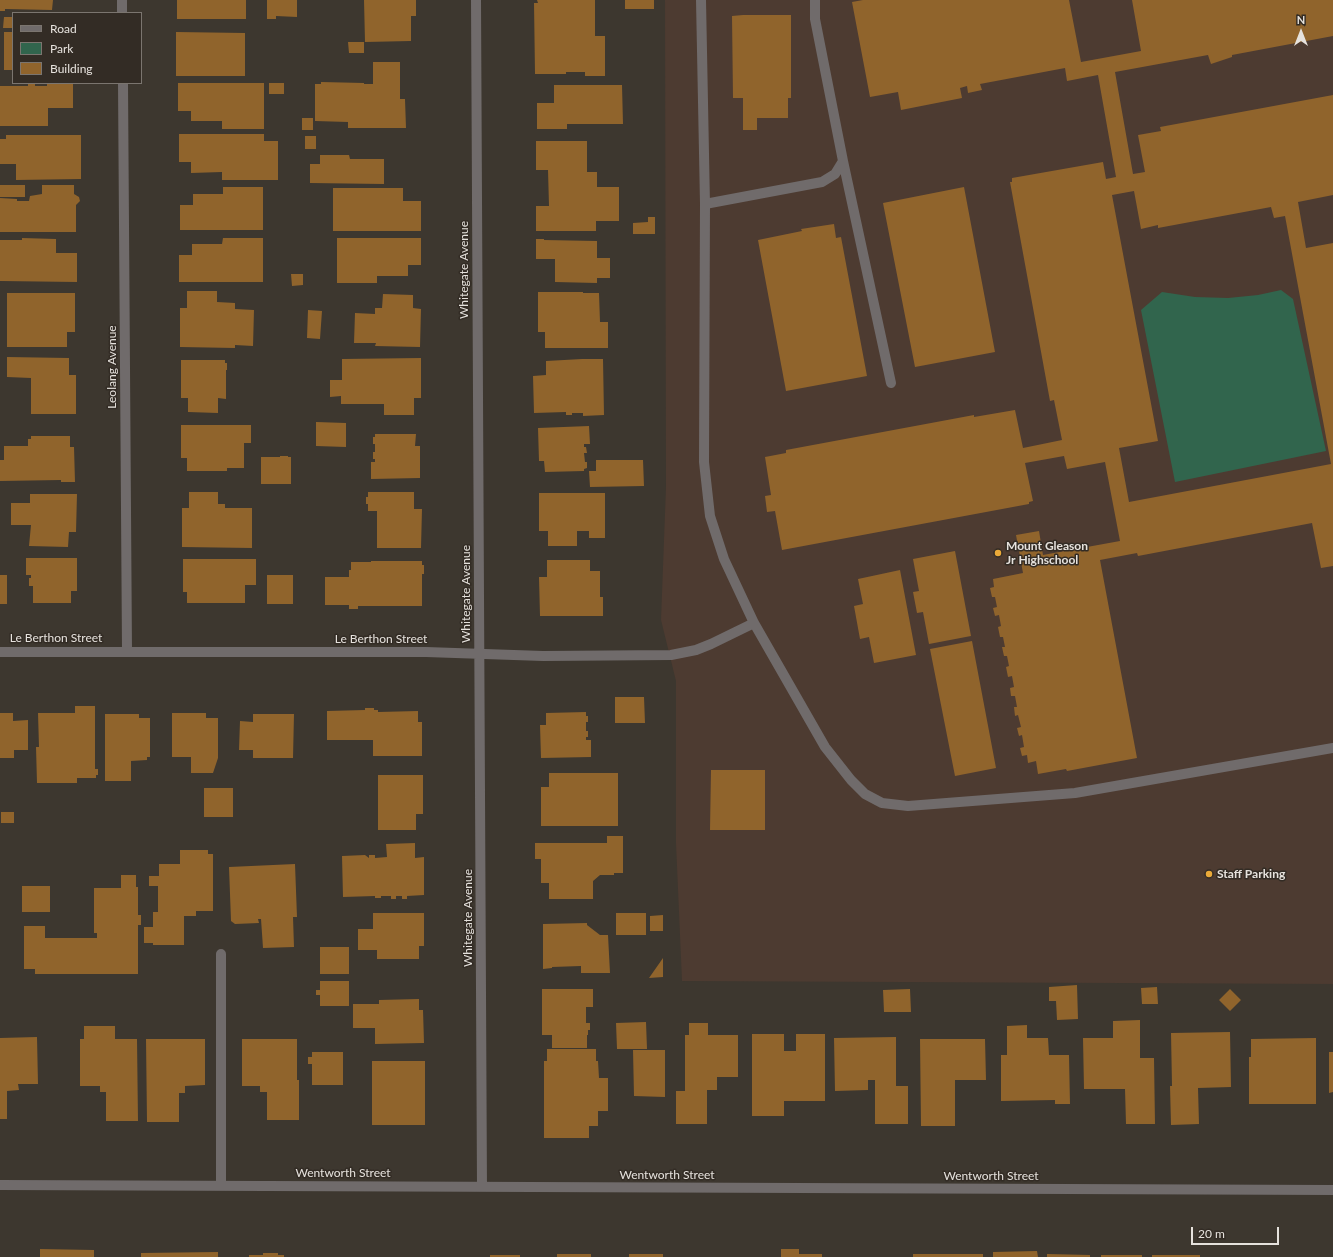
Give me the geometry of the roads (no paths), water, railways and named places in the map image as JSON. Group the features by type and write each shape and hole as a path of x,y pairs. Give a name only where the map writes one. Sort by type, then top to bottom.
{"street":[{"path":"122,0 122,12"},
{"name":"Whitegate Avenue","path":"476,0 482,1187"},
{"path":"701,0 705,204 704,462 710,516 724,559 754,623 825,747 851,780 865,794 882,803 908,806 1075,793 1333,748"},
{"path":"815,0 815,19 843,161 892,383"},
{"name":"Leolang Avenue","path":"123,84 127,651"},
{"path":"705,204 822,182 835,174 843,161"},
{"name":"Le Berthon Street","path":"0,652 127,651 479,653 543,656 671,655 696,650 754,623"},
{"path":"221,954 221,1186"},
{"name":"Wentworth Street","path":"0,1185 1333,1190"}],"place":[{"name":"Mount Gleason Jr Highschool","path":"998,553"},
{"name":"Staff Parking","path":"1209,874"}]}
